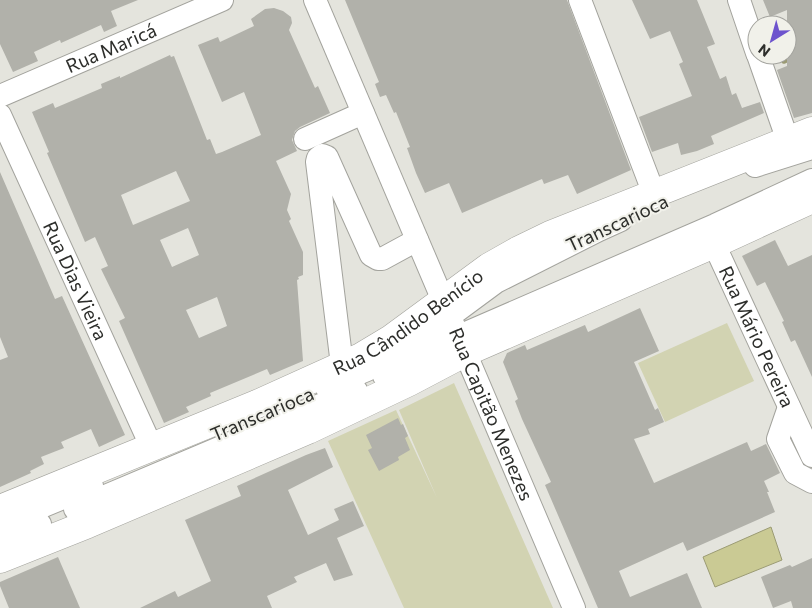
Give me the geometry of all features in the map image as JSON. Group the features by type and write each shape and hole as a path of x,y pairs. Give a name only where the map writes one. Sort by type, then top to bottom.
{"main road":[{"name":"Rua Cândido Benício","path":"0,559 97,520 308,430 409,382 454,326 472,278 519,250 550,235 654,194 804,140"},
{"name":"Rua Cândido Benício","path":"0,510 257,404 342,366 391,339 454,326 714,244 812,199"}],"street":[{"name":"Rua Maricá","path":"0,96 222,0"},
{"name":"Rua Capitão Menezes","path":"315,0 574,608"},
{"path":"580,0 654,194"},
{"path":"738,0 747,26"},
{"path":"763,65 804,140"},
{"path":"305,139 363,113"},
{"name":"Rua Dias Vieira","path":"0,116 152,448"},
{"name":"Transcarioca","path":"0,541 303,412 346,396 454,326 496,282 599,230 754,166 804,140"},
{"path":"342,366 318,158 322,155 327,157 371,255 382,259 418,240"},
{"name":"Transcarioca","path":"0,524 367,370 454,326 706,229 812,180"},
{"name":"Rua Mário Pereira","path":"714,244 812,456"},
{"path":"790,407 778,439 795,472 812,482"}],"shaded area":[{"path":"727,323 754,381 665,422 638,363"},
{"path":"454,383 553,608 404,608 328,441 396,410 437,498 399,410"},
{"path":"771,527 782,560 715,587 703,557"}],"building":[{"path":"0,0 138,0 111,11 117,26 104,32 101,25 61,43 60,40 34,52 38,61 13,72 0,44"},
{"path":"345,0 567,0 631,170 577,194 568,175 544,184 542,179 462,213 449,183 425,193 407,148 410,147 396,112 394,113 386,95 380,97 375,84 379,82"},
{"path":"632,0 697,0 715,44 707,47 720,79 726,76 732,95 736,93 742,108 760,102 764,113 711,136 714,144 697,151 681,155 678,143 652,152 639,117 692,96 679,64 683,62 670,31 650,39"},
{"path":"763,0 812,0 812,113 794,118 777,70 787,65 797,65 797,15 787,15 787,10 775,15 769,15"},
{"path":"274,8 283,11 291,17 292,23 289,30 315,88 318,86 330,113 295,131 292,140 297,151 276,161 291,194 287,210 291,219 289,221 303,252 303,275 298,277 299,279 297,280 303,361 270,375 267,369 210,393 211,396 186,407 189,412 164,423 119,321 125,318 101,269 108,266 95,237 85,242 47,153 49,152 32,112 53,103 55,108 102,88 101,84 120,76 120,78 170,55 171,57 174,56 207,140 210,139 216,154 261,135 244,92 222,102 198,45 218,37 220,42 254,26 251,19 265,9","holes":["176,171 190,201 133,225 121,195","188,228 199,255 172,267 160,240","217,297 227,326 199,338 186,310"]},
{"path":"0,172 55,299 62,296 125,435 99,447 91,429 61,442 64,448 41,457 44,464 30,471 31,473 0,487 0,360 8,357 0,337"},
{"path":"775,240 788,266 812,255 812,377 795,340 791,342 782,322 784,321 765,282 757,286 742,256"},
{"path":"640,308 659,351 634,362 655,410 658,408 664,422 648,429 650,434 634,439 654,483 747,442 751,451 766,444 780,473 764,481 775,512 687,551 683,542 619,571 630,597 687,573 702,608 598,608 545,485 551,482 522,419 515,401 518,399 503,362 507,353 525,345 527,350 585,325 588,332"},
{"path":"398,418 408,436 405,438 410,450 398,457 399,460 379,471 368,450 372,448 366,435"},
{"path":"325,448 333,467 288,490 308,535 339,520 334,509 353,501 364,526 337,538 353,575 334,581 326,563 294,577 297,582 267,596 272,608 140,608 175,591 178,597 211,581 185,520 241,496 237,486"},
{"path":"58,557 80,608 9,608 0,582"},
{"path":"812,558 812,608 793,608 791,601 773,608 761,577"}]}
